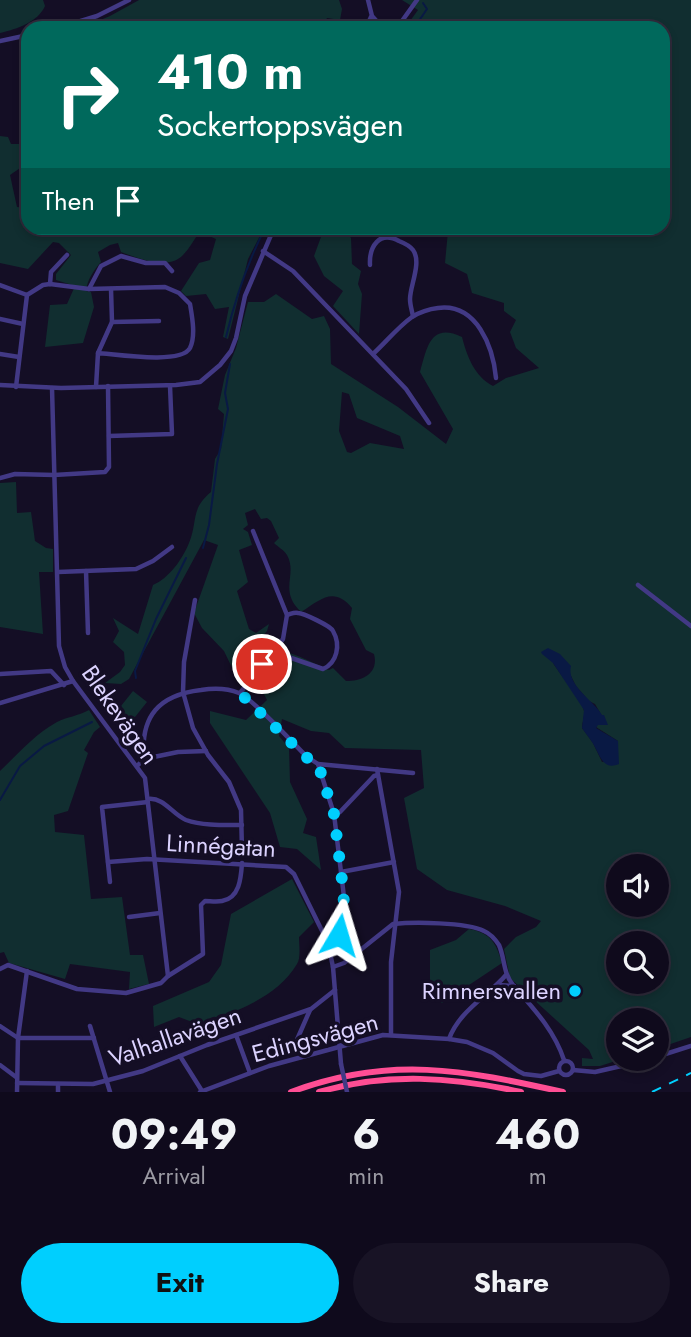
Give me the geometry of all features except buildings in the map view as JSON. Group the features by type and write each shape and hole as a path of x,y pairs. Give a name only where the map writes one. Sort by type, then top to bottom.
{"highway":[{"path":"291,1092 330,1079 362,1073 418,1069 478,1074 563,1092"},
{"path":"319,1092 363,1082 418,1077 459,1080 521,1092"}],"street":[{"path":"81,21 129,0"},
{"path":"368,0 372,16 377,21"},
{"path":"402,21 417,0"},
{"path":"370,21 372,16"},
{"path":"0,41 21,36"},
{"path":"0,385 52,388 170,386 200,382 228,356 236,338 245,296 270,235"},
{"path":"370,265 369,253 377,241 385,237 413,248 417,257 410,302 413,316"},
{"path":"262,251 293,271 418,404 429,423"},
{"path":"50,284 51,272 67,255"},
{"path":"89,289 101,266 121,256 146,263 165,263 172,271"},
{"path":"27,295 43,285 50,284 89,289 165,287 179,293 190,304 192,335 190,347 183,355 174,357 98,353"},
{"path":"0,285 27,295"},
{"path":"96,387 98,353 112,322 111,289"},
{"path":"16,387 27,295"},
{"path":"373,354 413,316 429,309 445,307 468,315 481,330 495,361 496,378"},
{"path":"0,319 23,324"},
{"path":"112,322 159,321"},
{"path":"0,354 19,357"},
{"path":"0,478 15,474 105,472 109,467 108,386"},
{"path":"109,436 172,433 170,386"},
{"name":"Blekevägen","path":"52,388 59,646 65,667 73,681 138,765 145,778 168,976"},
{"path":"240,693 283,639 287,615 253,531"},
{"path":"58,572 136,569 172,547"},
{"path":"86,571 88,633"},
{"path":"638,585 691,626"},
{"path":"195,600 184,662 183,692 193,728 205,751 229,782 241,810 242,851"},
{"path":"274,652 323,669 330,666 337,653 334,631 330,627 298,613 287,615"},
{"path":"0,674 51,671 64,685"},
{"path":"0,704 73,681"},
{"path":"144,759 143,732 147,721 158,707 183,692 210,689 240,693 306,757 318,764 378,772 413,773"},
{"path":"138,765 144,759 178,752 205,751"},
{"path":"318,764 334,814 344,897 339,935 328,943 333,967 341,1064 347,1092"},
{"path":"334,814 340,812 378,772"},
{"path":"378,772 399,892 390,962 391,1035"},
{"path":"110,882 102,807 148,800 160,801 181,817 192,821 243,825"},
{"name":"Linnégatan","path":"108,862 155,859 286,867 294,874 328,943"},
{"path":"341,872 394,862"},
{"path":"0,969 8,965 77,989 122,993 162,983 168,976 203,954 201,905 205,901 220,901 231,897 240,884 242,863"},
{"path":"129,917 160,913"},
{"path":"333,967 344,963 396,923 464,926 487,932 498,944 506,975 544,1020 558,1041 564,1060"},
{"path":"17,1092 18,1038 27,971"},
{"path":"449,1039 480,998 498,985 506,975"},
{"path":"498,985 514,986"},
{"name":"Valhallavägen","path":"17,1081 93,1084 144,1071 310,1009 335,990"},
{"path":"292,1051 310,1009"},
{"path":"0,1026 18,1038 94,1038"},
{"path":"90,1026 110,1092"},
{"path":"236,1035 250,1073"},
{"name":"Edingsvägen","path":"201,1092 250,1073 377,1035 449,1039 494,1053 524,1074 541,1076 559,1071"},
{"path":"669,1053 691,1046"},
{"path":"180,1056 201,1092"},
{"path":"564,1060 572,1063 573,1070"},
{"path":"564,1060 559,1064 559,1071 566,1075 573,1070 595,1072 606,1069"},
{"path":"0,1065 17,1081"},
{"path":"58,1084 58,1092"}],"green space":[{"path":"0,0 43,0 45,6 42,12 32,21 21,21 21,26 0,33"},
{"path":"139,0 339,0 342,9 340,20 327,18 326,21 98,21"},
{"path":"402,0 691,0 691,1037 669,1045 669,1008 606,1008 606,1064 582,1066 582,1058 593,1059 589,1050 510,978 504,949 516,937 536,927 541,921 505,906 447,890 417,869 404,798 424,788 421,750 345,748 329,733 311,731 282,719 279,736 289,748 290,782 307,819 303,833 316,837 321,870 297,849 280,847 270,813 210,723 210,711 246,720 267,700 256,679 237,678 224,651 202,628 194,613 218,545 204,540 129,679 121,684 105,683 125,665 124,652 113,642 119,631 113,618 138,634 153,585 170,573 183,556 192,535 197,510 211,492 215,459 221,449 224,414 218,409 225,375 236,348 248,302 264,302 276,294 312,319 324,316 330,329 331,364 398,407 446,444 453,429 420,372 428,346 436,335 451,333 462,337 476,371 493,386 506,378 539,368 516,348 510,332 516,320 504,311 504,303 472,293 467,274 445,263 448,235 670,235 670,21 410,21 418,10","holes":["342,392 349,394 357,418 400,436 404,449 370,443 351,453 347,452 339,431","255,509 261,519 267,518 271,521 279,538 274,543 286,553 290,562 289,590 294,604 301,612 321,599 333,596 345,601 352,608 350,619 366,650 374,654 374,666 368,675 346,681 333,668 329,670 279,650 271,652 261,660 253,648 267,631 269,624 256,633 249,629 237,591 248,582 239,550 252,545 248,532 243,529 248,525 245,513","553,663 569,672 576,686 595,704 602,716 596,727 618,741 618,759 602,762 582,728 583,707"]},
{"path":"0,136 8,137 11,144 19,144 21,167 10,175 17,207 21,207 21,235 198,235 183,255 169,262 153,262 121,252 118,243 98,252 101,262 91,275 86,291 91,292 94,307 83,343 45,347 50,305 67,304 75,286 56,280 56,274 71,255 59,243 53,242 28,269 0,263"},
{"path":"207,235 260,235 248,259 228,339 223,337 229,307 215,309 206,294 186,296 181,291 199,263 210,260 216,239"},
{"path":"320,235 349,235 351,238 352,264 361,271 358,284 362,294 359,334 333,306 343,291 324,276 314,256"},
{"path":"16,482 17,513 31,512 35,541 53,549 53,572 39,572 43,634 0,627 0,483"},
{"path":"133,691 147,702 127,727 113,716"},
{"path":"89,710 100,727 84,750 88,753 68,811 54,815 55,832 84,835 91,899 122,897 130,955 143,955 149,984 129,989 130,972 70,964 65,979 9,963 4,952 0,953 0,771 41,732 61,720"},
{"path":"292,879 314,922 299,937 298,961 288,976 254,1002 200,1025 179,1017 154,1027 153,1006 209,982 221,965 231,914"},
{"path":"469,929 488,936 502,963 442,1003 430,992 430,950 456,940"}],"water":[{"path":"548,648 560,654 571,666 573,680 577,686 604,715 608,725 598,725 596,728 618,741 619,764 613,766 605,763 582,728 584,710 553,663 542,654 541,652"}],"waterway":[{"path":"419,21 427,9 423,3"},
{"path":"226,337 242,281 262,235"},
{"path":"203,548 228,409 225,393 230,364"},
{"path":"136,678 135,671 156,619 186,558"},
{"path":"0,800 20,766 44,746 92,722"}],"railway":[{"path":"652,1092 691,1073"}],"place":[{"name":"Rimnersvallen","path":"575,991"}],"route":[{"path":"262,664 240,693 306,757 318,764 334,814 344,897 339,935"}]}
